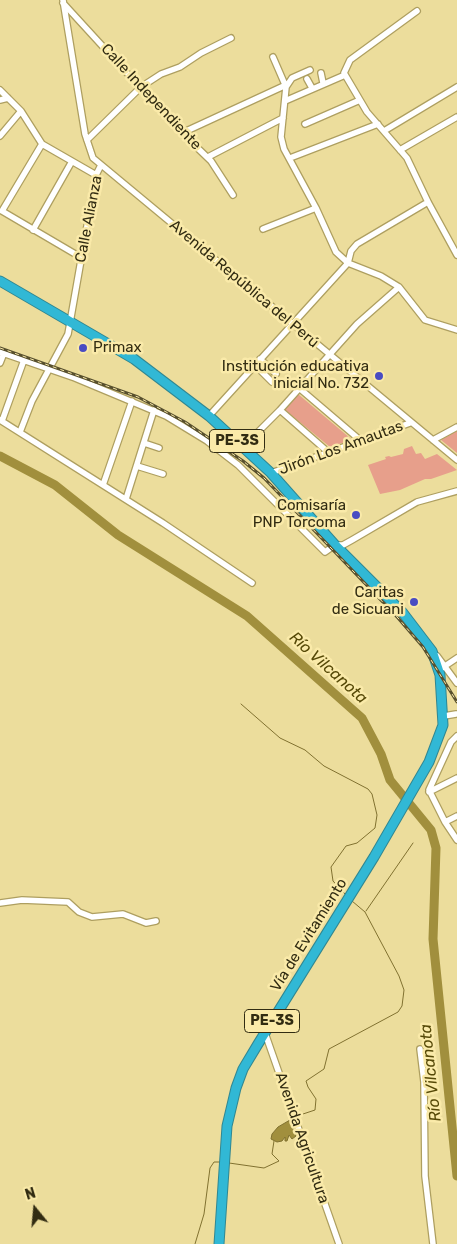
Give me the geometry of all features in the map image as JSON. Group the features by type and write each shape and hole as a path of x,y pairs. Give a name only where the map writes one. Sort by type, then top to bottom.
{"highway":[{"name":"PE-3S","path":"0,281 152,371 209,416 271,473 335,545"},
{"name":"Vía de Evitamiento","path":"219,1244 228,1114 243,1069 421,776 435,750 444,716 442,669 432,651 403,613 335,545"}],"street":[{"name":"Calle Independiente","path":"63,2 182,133 208,157 233,195"},
{"name":"Calle Alianza","path":"20,432 48,369 68,334 96,175 101,165 94,158 87,140 63,2"},
{"path":"417,11 350,60 346,66 345,76 384,132 407,158 457,255"},
{"path":"87,140 141,86 231,38"},
{"path":"273,58 286,86"},
{"path":"310,70 292,75 286,86 281,137 336,252 348,263 399,287 424,320 457,329"},
{"path":"321,73 324,83"},
{"path":"285,101 298,91 345,76"},
{"path":"307,79 312,88"},
{"path":"182,133 286,86"},
{"path":"384,132 457,87"},
{"path":"0,90 21,111 42,144 71,163 96,175"},
{"path":"0,100 8,98"},
{"path":"305,124 360,100"},
{"path":"0,136 21,111"},
{"path":"400,150 457,117"},
{"path":"208,157 283,118"},
{"path":"290,158 378,124"},
{"path":"42,144 2,211 82,258"},
{"path":"33,230 71,163"},
{"name":"Avenida República del Perú","path":"101,165 457,460"},
{"path":"209,416 348,263 351,251 357,244 428,202"},
{"path":"263,229 316,208"},
{"path":"243,447 280,410 357,324 399,287"},
{"path":"0,363 2,352 154,410 207,441 238,465 325,552 335,545 343,544 417,502 457,491"},
{"path":"260,359 276,374"},
{"path":"24,360 1,420 252,583"},
{"path":"255,365 272,382"},
{"path":"299,388 360,440"},
{"path":"103,485 132,401"},
{"path":"126,500 154,410"},
{"path":"280,410 328,452"},
{"name":"Jirón Los Amautas","path":"271,473 410,423"},
{"path":"433,440 457,427"},
{"path":"144,443 159,448"},
{"path":"137,466 163,474"},
{"path":"457,658 442,669 457,683"},
{"path":"444,716 457,715"},
{"path":"457,736 451,742 441,767 430,786 430,792 445,822 457,840"},
{"path":"430,792 457,778"},
{"path":"445,822 457,816"},
{"path":"0,903 22,900 68,902 79,912 92,917 123,914 146,923 156,921"},
{"name":"Avenida Agricultura","path":"265,1033 339,1244"},
{"path":"420,1048 424,1101 425,1176 433,1244"}],"shaded area":[{"path":"298,394 351,440 330,447 284,409"},
{"path":"457,431 457,453 441,440"},
{"path":"412,446 416,454 421,453 425,459 437,454 457,470 431,479 425,479 400,490 380,494 368,465 386,459 385,457 403,454 404,449"},
{"path":"290,1120 296,1136 292,1139 289,1135 287,1141 285,1141 285,1137 282,1141 277,1142 271,1139 272,1134 278,1127"}],"waterway":[{"name":"Río Vilcanota","path":"0,456 55,485 118,535 247,616 362,718 381,754 390,780 431,830 436,848 433,939 457,1176"},
{"path":"241,704 280,738 305,750 324,766 368,789 372,794 377,815 375,828 357,843 346,846 331,867 333,881 345,894"},
{"path":"366,911 413,843"},
{"path":"297,1116 315,1110 316,1099 306,1081 324,1069 329,1049 398,1012 402,1006 404,990 399,976 365,912 352,901"},
{"path":"229,1163 264,1168 279,1161 272,1154 274,1141"},
{"path":"195,1244 204,1214 210,1168 214,1162 220,1162"}],"railway":[{"path":"0,348 138,397 185,422 243,461 264,478 398,618 423,647 457,702"}],"place":[{"name":"Primax","path":"83,348"},
{"name":"Institución educativa inicial No. 732","path":"379,376"},
{"name":"Comisaría PNP Torcoma","path":"356,515"},
{"name":"Caritas de Sicuani","path":"414,602"}]}
